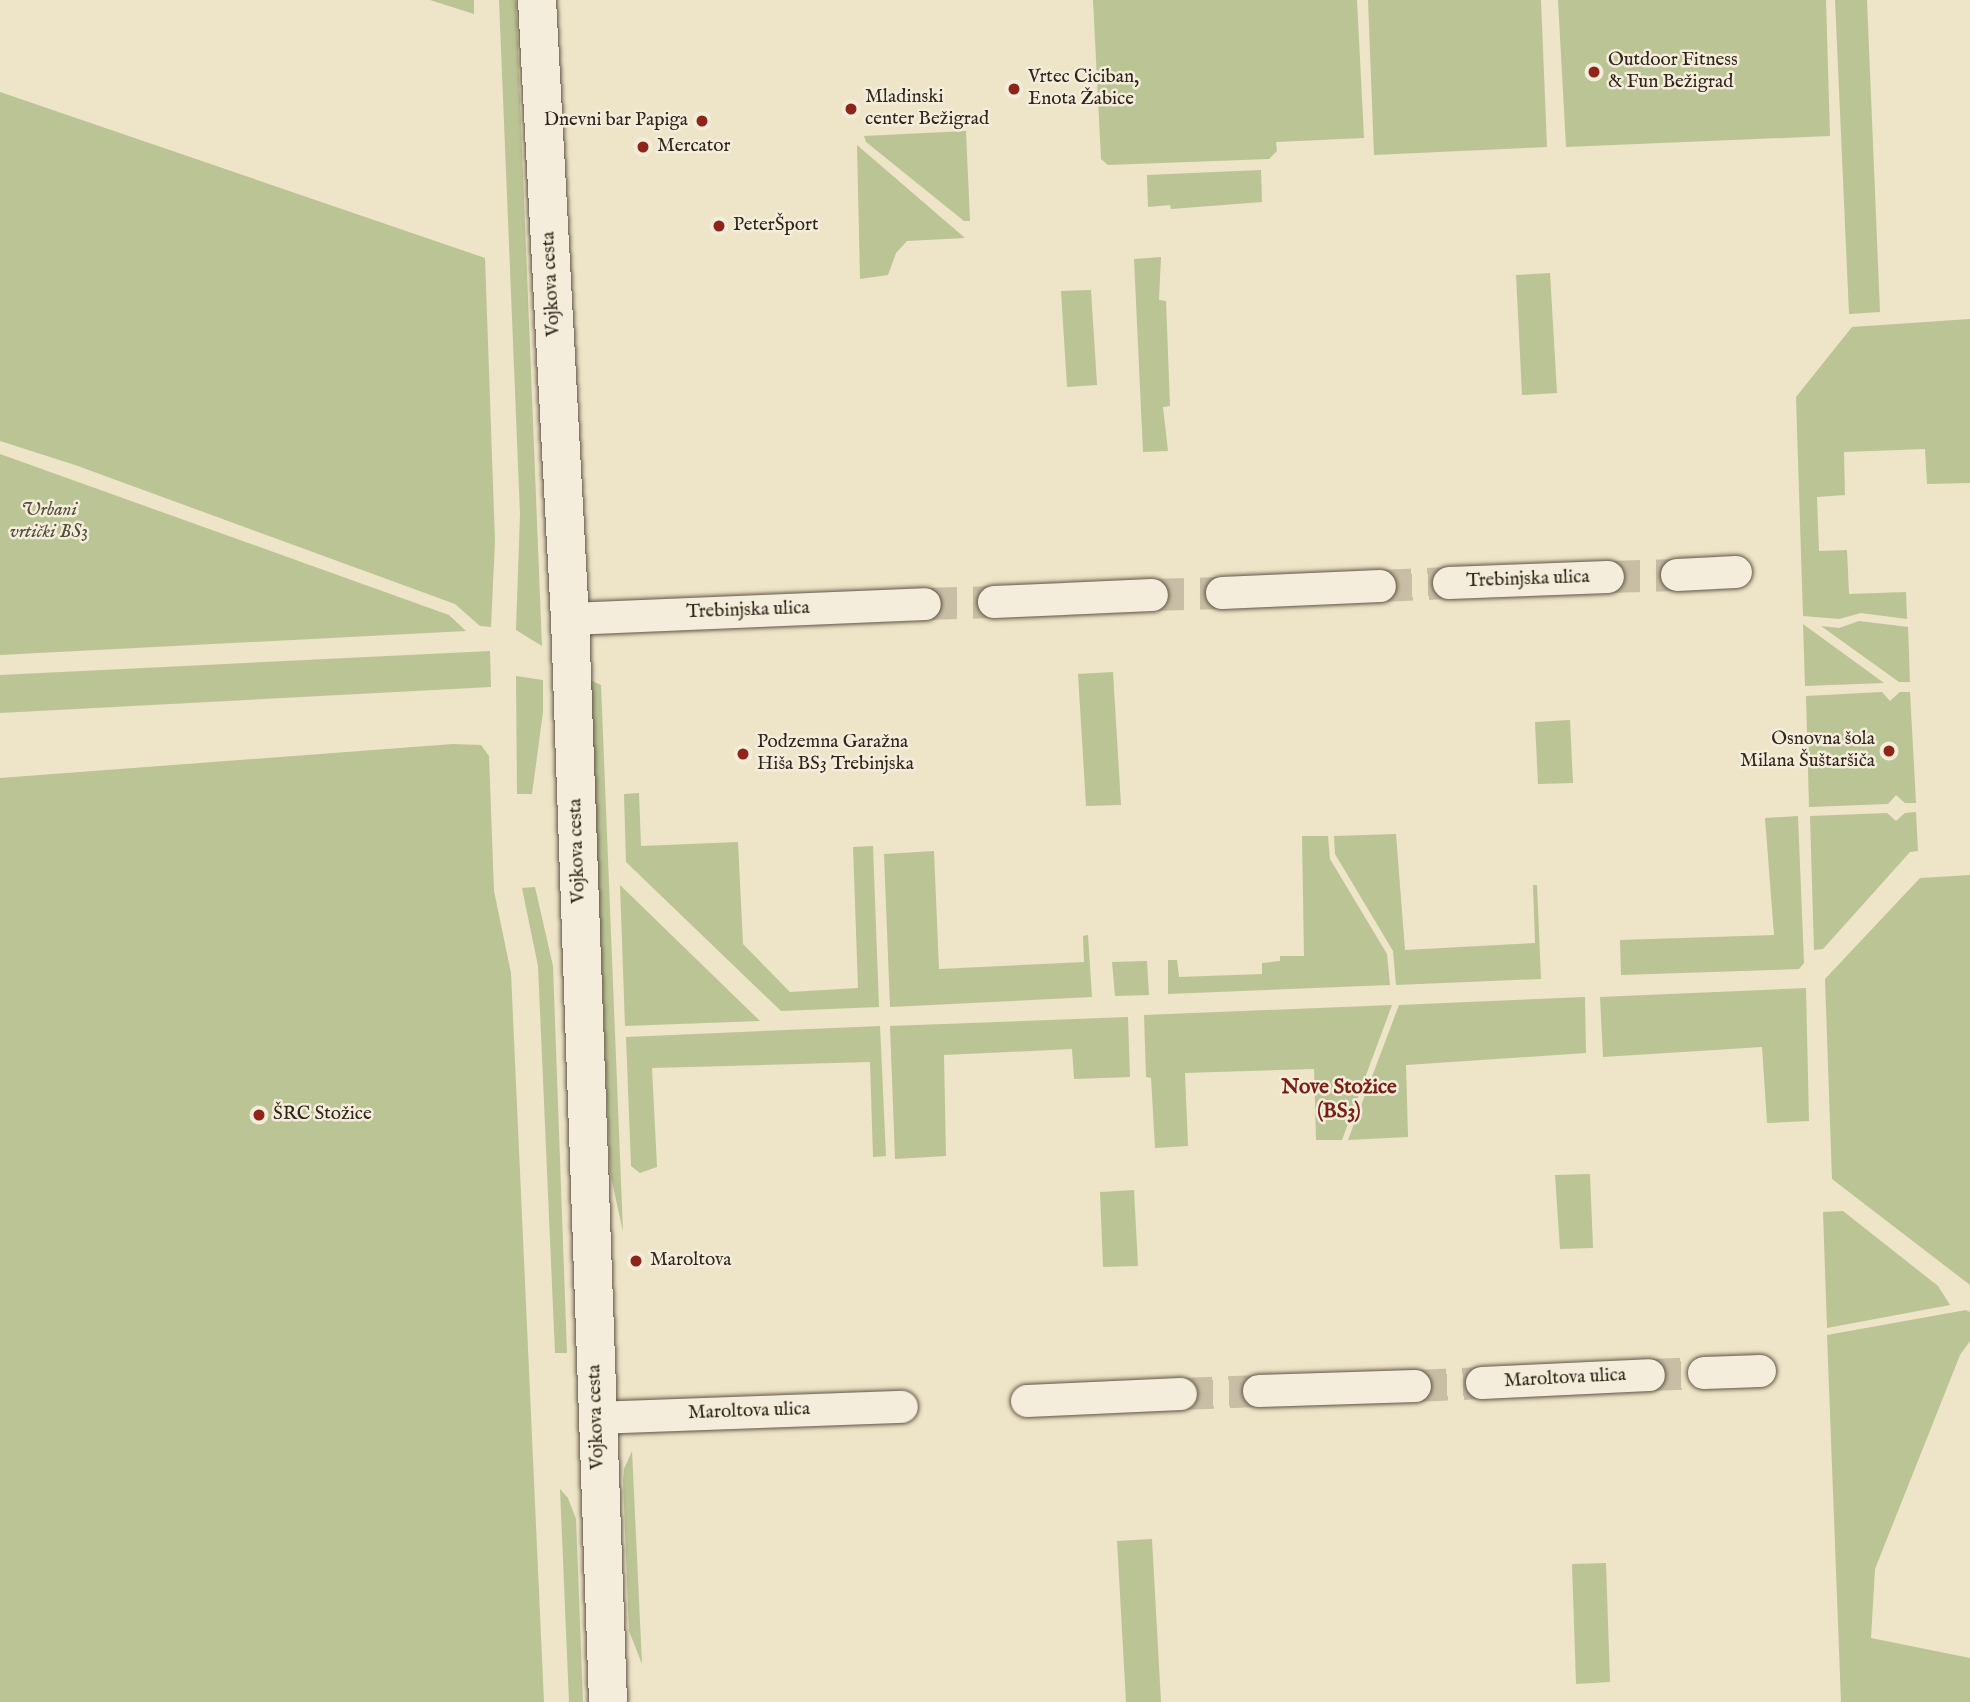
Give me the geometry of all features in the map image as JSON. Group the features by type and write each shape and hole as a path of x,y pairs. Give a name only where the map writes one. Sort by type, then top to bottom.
{"street":[{"name":"Vojkova cesta","path":"537,0 570,619 608,1702"},
{"path":"1677,575 1736,572"},
{"name":"Trebinjska ulica","path":"1449,583 1608,577"},
{"path":"1222,593 1380,586"},
{"path":"994,602 1152,596"},
{"name":"Trebinjska ulica","path":"570,619 925,604"},
{"path":"1704,1373 1760,1371"},
{"name":"Maroltova ulica","path":"1482,1383 1650,1375"},
{"path":"1259,1391 1415,1386"},
{"path":"1027,1401 1181,1394"},
{"name":"Maroltova ulica","path":"597,1418 902,1407"}],"green space":[{"path":"430,0 474,0 474,14"},
{"path":"499,0 516,0 542,646 516,630 520,514"},
{"path":"1093,0 1357,0 1364,138 1276,142 1277,151 1269,159 1108,165 1101,159"},
{"path":"1368,0 1541,0 1547,147 1374,155"},
{"path":"1558,0 1826,0 1830,136 1566,147"},
{"path":"1835,0 1867,0 1880,312 1849,314"},
{"path":"0,92 485,258 495,541 491,627 480,626 455,604 75,465 0,441"},
{"path":"966,131 970,221 964,221 866,142 864,136"},
{"path":"857,145 965,238 907,241 896,253 888,275 860,279"},
{"path":"1261,170 1262,202 1171,209 1170,205 1148,207 1147,175"},
{"path":"1161,257 1159,300 1166,301 1170,406 1163,407 1168,451 1143,452 1134,259"},
{"path":"1550,273 1557,393 1522,395 1516,275"},
{"path":"1091,290 1097,385 1067,387 1061,291"},
{"path":"1970,319 1970,483 1927,484 1925,449 1844,452 1845,495 1817,497 1819,551 1847,550 1849,594 1906,592 1907,619 1861,613 1839,619 1803,616 1796,397 1852,327"},
{"name":"Urbani vrtički BS3","path":"0,454 449,615 466,631 0,655"},
{"path":"1859,621 1908,627 1910,682 1899,682 1821,626 1839,628"},
{"path":"1803,624 1884,683 1805,686"},
{"path":"490,651 491,687 0,713 0,675"},
{"path":"1113,672 1121,805 1086,806 1078,674"},
{"path":"516,676 543,680 543,712 532,794 517,794"},
{"path":"590,680 601,685 623,1232 610,1172"},
{"path":"1882,692 1890,701 1900,692 1910,692 1916,803 1905,803 1896,795 1888,804 1809,807 1806,696"},
{"path":"1570,720 1573,783 1538,784 1535,722"},
{"name":"ŠRC Stožice","path":"453,744 481,745 489,756 494,891 511,973 544,1702 0,1702 0,778"},
{"path":"639,793 641,846 738,842 743,944 790,992 858,988 853,847 873,846 879,1007 781,1011 626,862 624,794"},
{"path":"1916,812 1918,851 1910,852 1823,949 1814,950 1810,816 1887,813 1896,821 1905,813"},
{"path":"1798,816 1804,963 1799,969 1621,975 1620,940 1774,935 1765,818"},
{"path":"1396,834 1405,950 1535,943 1533,885 1537,885 1541,979 1396,985 1393,951 1335,854 1334,836"},
{"path":"1302,836 1328,836 1330,859 1387,954 1390,985 1168,994 1168,960 1177,960 1179,977 1262,974 1262,963 1280,961 1280,956 1304,956"},
{"path":"934,851 939,969 1084,962 1083,936 1088,935 1092,997 890,1007 884,854"},
{"path":"1970,875 1970,1285 1832,1179 1825,979 1920,878"},
{"path":"620,885 760,1021 625,1026"},
{"path":"535,887 553,966 567,1353 555,1353 538,966 522,888"},
{"path":"1147,961 1149,995 1115,996 1112,962"},
{"path":"1806,988 1809,1121 1767,1123 1762,1047 1603,1057 1600,997"},
{"path":"1585,997 1586,1053 1406,1065 1408,1137 1348,1140 1399,1005"},
{"path":"1392,1005 1342,1140 1316,1140 1314,1069 1185,1073 1188,1146 1155,1148 1151,1078 1146,1077 1144,1015"},
{"path":"1128,1017 1130,1077 1074,1079 1072,1049 944,1055 946,1156 895,1159 890,1026"},
{"path":"880,1026 886,1156 873,1157 870,1062 652,1068 657,1167 640,1173 631,1166 626,1037"},
{"path":"1590,1174 1593,1248 1560,1249 1555,1175"},
{"path":"1134,1190 1138,1266 1103,1267 1100,1192"},
{"path":"1843,1211 1938,1286 1950,1305 1827,1328 1823,1212"},
{"path":"1966,1310 1970,1312 1970,1341 1960,1355 1875,1569 1871,1638 1970,1658 1970,1702 1841,1702 1827,1335"},
{"path":"632,1451 642,1664 629,1631 623,1481 624,1469"},
{"path":"560,1489 568,1498 576,1519 583,1702 569,1702"},
{"path":"1152,1539 1161,1702 1126,1702 1117,1541"},
{"path":"1606,1563 1610,1682 1576,1684 1572,1564"}],"tunnel":[{"path":"1608,577 1677,575"},
{"path":"1380,586 1449,583"},
{"path":"1152,595 1222,593"},
{"path":"925,604 994,602"},
{"path":"1649,1375 1704,1373"},
{"path":"1415,1386 1482,1383"},
{"path":"1181,1394 1259,1391"}],"place":[{"name":"Outdoor Fitness & Fun Bežigrad","path":"1594,72"},
{"name":"Vrtec Ciciban, Enota Žabice","path":"1014,89"},
{"name":"Mladinski center Bežigrad","path":"851,109"},
{"name":"Dnevni bar Papiga","path":"702,121"},
{"name":"Mercator","path":"643,147"},
{"name":"PeterŠport","path":"719,226"},
{"name":"Osnovna šola Milana Šuštaršiča","path":"1889,751"},
{"name":"Podzemna Garažna Hiša BS3 Trebinjska","path":"743,754"},
{"name":"ŠRC Stožice","path":"259,1115"},
{"name":"Maroltova","path":"636,1261"}],"district":[{"name":"Nove Stožice (BS3)","path":"1339,1100"}]}
